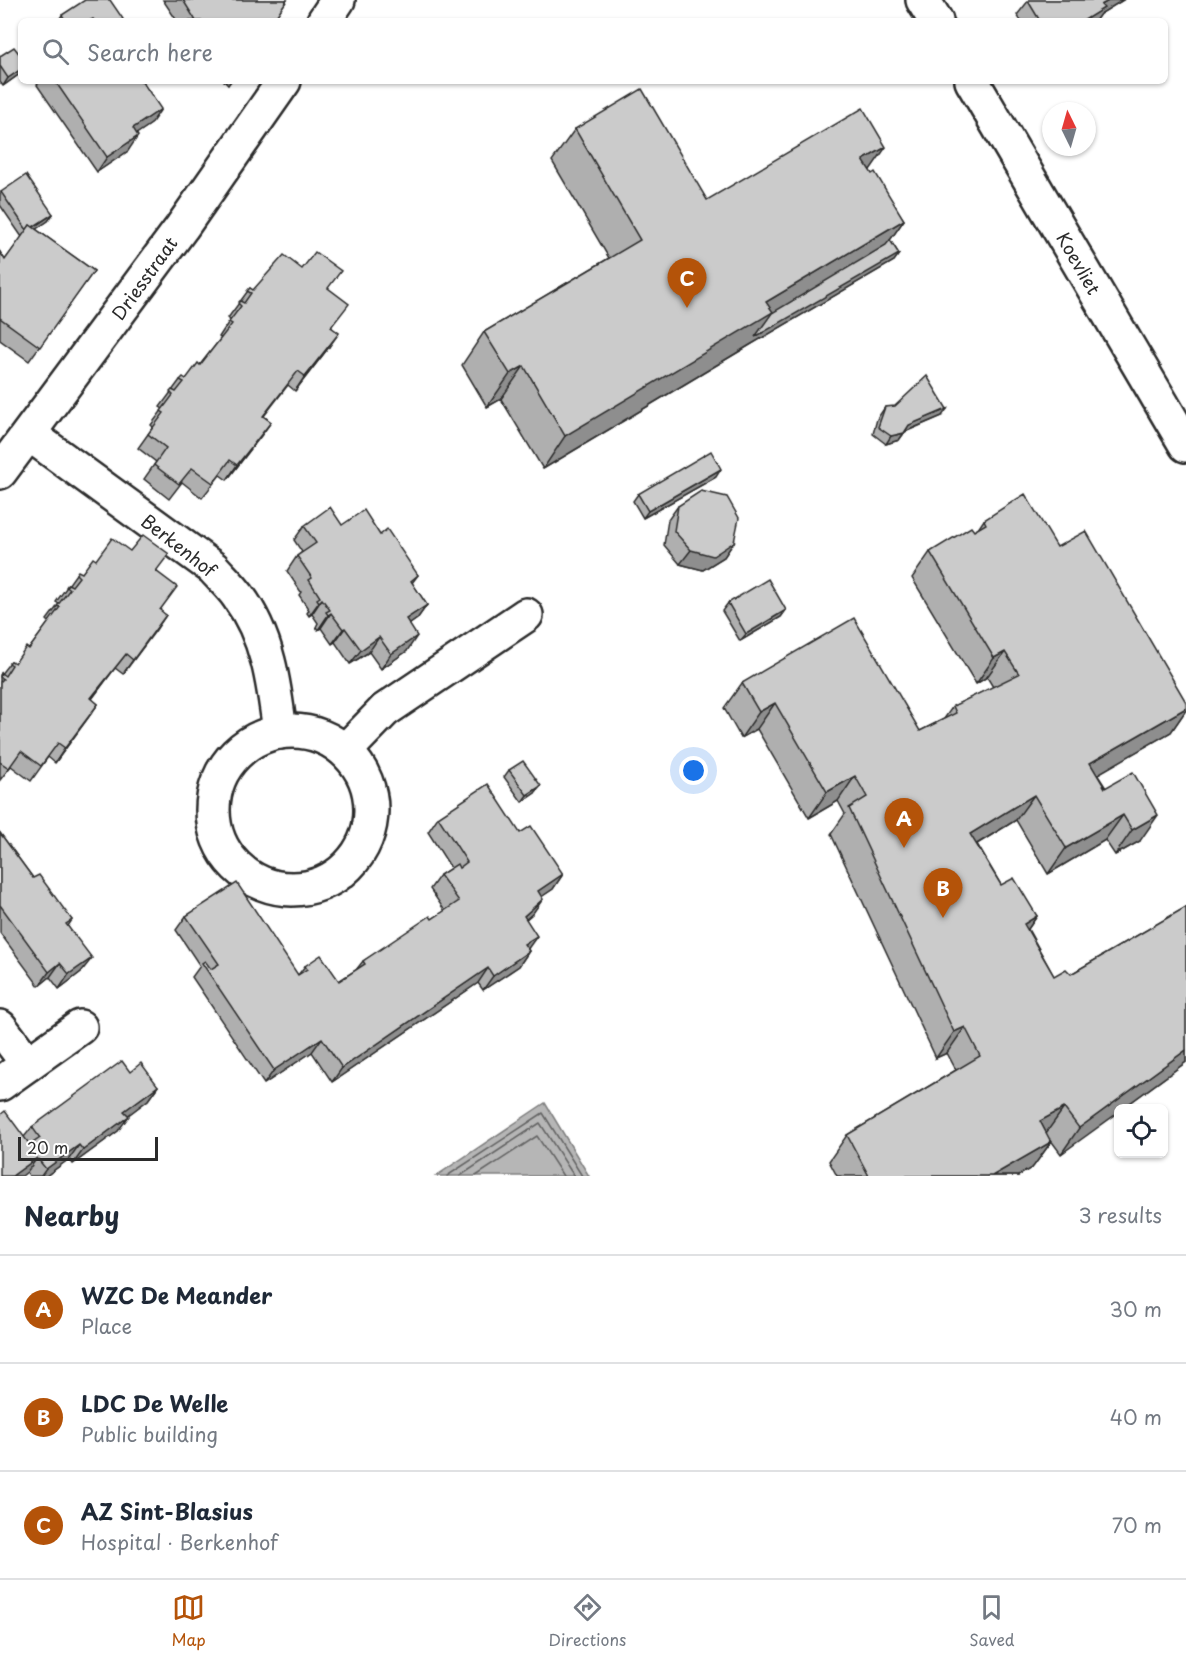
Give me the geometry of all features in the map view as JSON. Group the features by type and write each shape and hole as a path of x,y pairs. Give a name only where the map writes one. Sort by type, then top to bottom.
{"street":[{"path":"326,18 338,0"},
{"path":"923,0 934,18"},
{"name":"Driesstraat","path":"0,472 182,227 282,84"},
{"name":"Koevliet","path":"974,84 1186,445"},
{"name":"Berkenhof","path":"29,434 213,568 238,595 259,630 274,683 280,732"},
{"path":"347,749 386,710 526,615"},
{"path":"280,732 313,734 331,739 347,749 367,785 371,807 364,845 355,860 342,872 325,882 284,891 263,885 247,876 219,840 213,815 215,791 225,768 237,752 260,737 280,732"},
{"path":"0,1027 28,1064"},
{"path":"0,1084 80,1027"}],"water":[{"path":"545,1103 589,1176 436,1176"}],"building":[{"path":"85,0 110,0 122,18 64,18 62,15"},
{"path":"183,0 287,0 275,18 194,18"},
{"path":"1110,0 1101,5 1104,8 1088,18 1038,18 1028,1"},
{"path":"14,47 18,52 18,71 8,78 0,66 0,56"},
{"path":"57,84 144,84 161,109 133,128 138,136 107,157"},
{"path":"642,89 707,200 863,108 886,147 863,160 872,174 875,172 904,220 766,302 773,312 565,436 524,366 510,374 484,332 640,240 575,129"},
{"path":"26,175 53,214 33,227 30,225 27,230 1,192"},
{"path":"30,225 94,271 40,347 0,318 0,252 5,260"},
{"path":"890,240 899,254 755,337 772,313 886,245"},
{"path":"315,252 341,271 328,288 349,304 331,327 339,333 305,376 298,371 263,416 271,422 237,465 230,460 213,483 192,468 179,484 154,465 166,448 148,434 164,413 161,411 173,395 170,392 172,390 176,392 184,382 180,380 183,377 186,379 198,363 200,365 232,324 229,322 241,306 238,303 240,301 244,303 251,293 247,291 250,288 253,290 284,255 302,269"},
{"path":"927,376 947,409 909,425 904,433 891,436 878,427 885,407 895,406"},
{"path":"711,451 721,469 648,511 638,494"},
{"path":"701,491 727,497 739,518 734,542 713,556 691,550 674,531 678,506"},
{"path":"1025,494 1057,547 1086,531 1186,702 1186,708 1090,763 1105,788 1133,772 1158,815 1132,830 1123,815 1066,848 1034,795 970,834 1001,885 1014,878 1037,916 1024,924 1054,976 1066,969 1071,974 1186,907 1186,1050 1079,1128 1064,1108 1040,1121 1051,1142 992,1176 869,1176 847,1135 980,1056 965,1027 954,1032 849,808 867,797 855,776 827,792 775,703 759,712 742,683 854,618 920,731 956,713 953,706 1019,674 1005,652 994,658 930,552 971,527 974,531 986,524 984,520"},
{"path":"330,507 342,525 364,510 380,535 387,529 418,575 411,581 427,605 406,619 417,636 391,654 379,637 361,650 331,613 328,615 326,612 330,610 322,599 319,602 317,599 320,597 309,580 312,578 297,556 316,543 304,526"},
{"path":"143,535 169,554 156,571 177,587 160,610 166,615 133,660 126,654 91,698 98,704 65,748 58,743 41,766 21,751 9,768 0,762 0,682 3,679 0,677 1,673 5,676 12,665 9,663 11,661 15,663 26,647 29,649 60,607 57,606 70,589 66,587 68,584 72,586 79,577 76,574 78,571 82,573 93,558 96,560 112,538 130,551"},
{"path":"768,579 786,610 746,634 728,603"},
{"path":"523,761 541,786 527,795 509,770"},
{"path":"488,784 520,833 531,826 563,874 538,891 543,899 524,916 537,936 524,944 529,951 493,976 488,968 342,1068 322,1038 274,1070 202,963 205,961 211,969 219,964 186,916 237,883 298,975 307,969 305,966 321,955 339,981 365,964 363,961 430,916 432,919 459,901 440,875 457,864 459,868 467,862 438,817"},
{"path":"0,833 33,878 39,875 72,920 66,924 92,958 69,974 60,963 49,972 0,905"},
{"path":"122,1061 130,1072 141,1063 158,1086 124,1111 129,1116 83,1150 79,1145 46,1169 37,1158 12,1176 0,1176 0,1115 5,1111 30,1145 40,1138 32,1127"}],"place":[{"name":"AZ Sint-Blasius","path":"687,308"},
{"name":"WZC De Meander","path":"904,848"},
{"name":"LDC De Welle","path":"943,918"}]}
